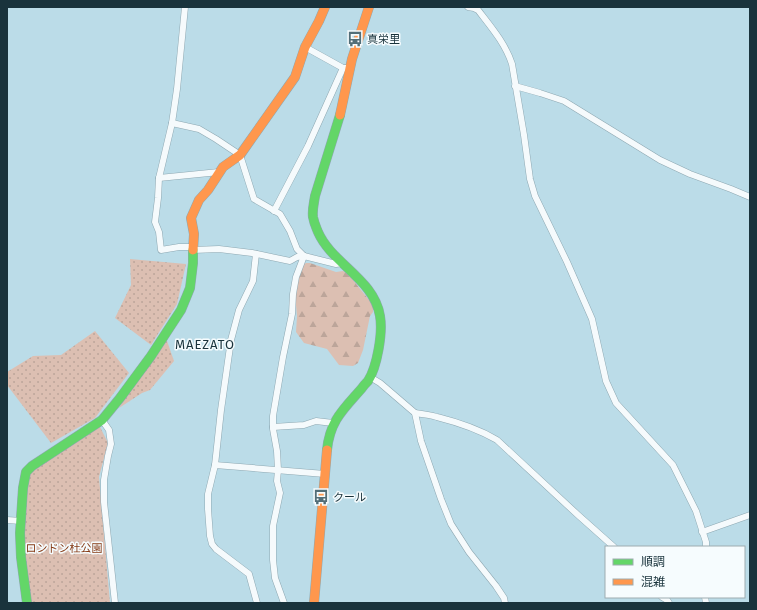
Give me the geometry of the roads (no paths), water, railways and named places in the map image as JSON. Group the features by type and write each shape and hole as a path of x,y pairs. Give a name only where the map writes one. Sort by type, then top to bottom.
{"street":[{"path":"185,7 177,90 172,123 159,178 155,222 159,232 161,250 179,247 193,249 219,249 256,254 290,261 297,257 304,256 336,264 342,263"},
{"path":"27,603 21,557 20,533 23,488 26,472 32,466 102,420 151,356 181,310 190,288 194,234 191,218 199,200 208,190 222,167 240,156 295,77 306,47 325,7"},
{"path":"274,211 346,68 369,7"},
{"path":"468,7 479,9 499,37 509,55 516,86 533,190 568,262 592,319 606,381 616,403 673,465 696,511 706,546"},
{"path":"306,47 346,68"},
{"path":"314,603 328,441 333,423 370,377 381,335 378,305 371,293 359,279 328,248 319,234 312,212 338,118 346,68"},
{"path":"516,86 564,101 660,160 690,174 750,197"},
{"path":"172,123 199,129 240,156 254,199 280,214 290,231 297,249 304,256"},
{"path":"159,178 219,172"},
{"path":"256,254 253,281 239,310 230,340 220,410 215,465 208,494 210,536 212,544 216,549 249,574 256,603"},
{"path":"284,603 274,578 273,526 280,493 277,481 277,450 273,427 273,416 292,314 296,277 304,256"},
{"path":"370,377 380,383 415,413 436,416 486,434 497,440 613,546"},
{"path":"415,413 421,441 451,524 469,552 496,586 504,598 505,603"},
{"path":"102,420 109,430 111,444 104,480 104,502 115,603"},
{"path":"273,427 304,425 316,421 333,423"},
{"path":"215,465 325,474"},
{"path":"702,532 750,515"},
{"path":"7,520 21,521"}],"place":[{"name":"真栄里","path":"355,39"},
{"name":"クール","path":"321,497"}],"district":[{"name":"MAEZATO","path":"205,344"}],"park label":[{"name":"ロンドン杜公園","path":"64,548"}]}
